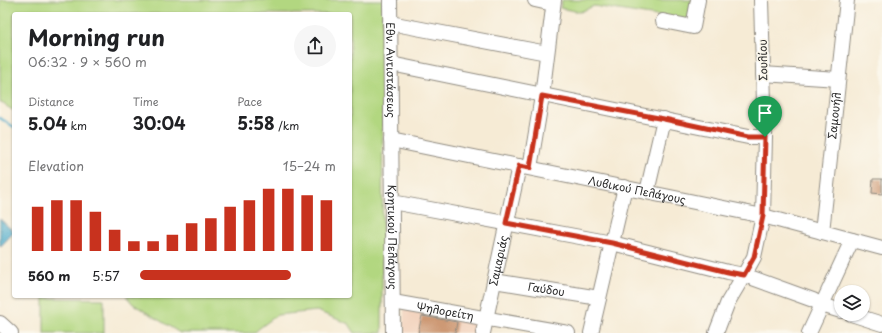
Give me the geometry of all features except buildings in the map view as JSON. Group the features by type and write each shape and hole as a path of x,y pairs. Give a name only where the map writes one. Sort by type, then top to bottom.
{"street":[{"name":"Εθν. Αντιστάσεως","path":"390,0 391,140"},
{"path":"534,0 554,2"},
{"path":"663,21 693,27 698,0"},
{"name":"Σουλίου","path":"716,333 728,302 754,257 763,216 765,137 761,0"},
{"name":"Σαμουήλ","path":"822,232 847,0"},
{"name":"Σαμαριάς","path":"483,333 506,223 524,167 542,96 554,2"},
{"path":"390,23 547,53"},
{"path":"391,64 748,137 765,137"},
{"path":"763,74 838,79"},
{"path":"647,192 664,119"},
{"name":"Λυβικού Πελάγους","path":"391,140 763,216 882,248"},
{"name":"Κρητικού Πελάγους","path":"391,140 393,333"},
{"path":"591,333 625,187"},
{"path":"392,202 612,243 744,275 834,309"},
{"path":"809,333 852,240"},
{"name":"Γαύδου","path":"494,281 599,298"},
{"name":"Ψηλορείτη","path":"393,302 568,333"},
{"path":"866,321 877,326"},
{"path":"0,323 11,333"}],"shaded area":[{"path":"404,309 480,323 478,333 403,333"}],"green space":[{"path":"0,0 383,0 382,333 355,333 349,324 317,311 277,315 255,333 180,333 133,304 128,298 352,298 352,12 12,12 12,110 0,102"},
{"path":"562,0 692,0 688,21 594,6 580,12 560,8"},
{"path":"44,298 104,299 104,333 44,333"}],"water":[{"path":"0,219 12,230 12,234 0,247"}],"waterway":[{"path":"0,118 12,126"}],"route":[{"path":"542,96 664,119 748,137 765,137 763,216 754,257 744,275 612,243 506,223 519,166 530,168 542,96"}]}
